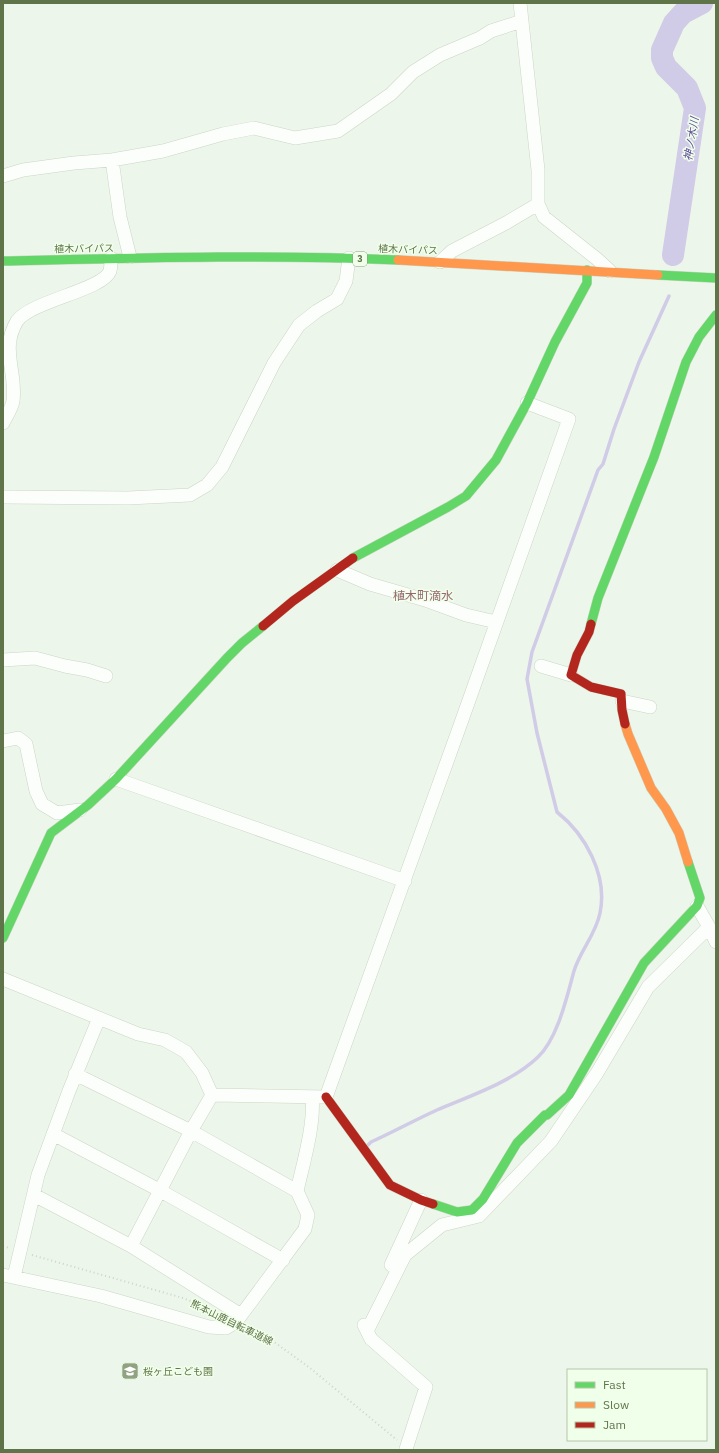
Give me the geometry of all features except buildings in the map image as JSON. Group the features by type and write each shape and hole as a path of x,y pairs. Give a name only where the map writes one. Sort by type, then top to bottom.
{"main road":[{"name":"植木バイパス","path":"3,261 229,256 350,258 610,271 716,278"},
{"path":"3,938 51,833 82,810 116,779 242,642 293,601 358,554 466,496 482,478 496,460 527,403 555,342 587,283 587,270"},
{"path":"326,1097 390,1185 422,1200 457,1212 472,1210 483,1199 517,1143 545,1115 547,1115 569,1095 644,963 698,906 700,898 679,833 666,809 650,788 628,734 622,710 621,694 591,687 571,675 577,655 588,632 598,598 654,457 686,362 699,337 716,315"}],"street":[{"path":"520,3 538,170 538,204 544,217 610,271"},
{"path":"3,176 23,170 74,163 112,160 163,151 223,134 254,128 295,138 338,131 391,94 413,72 440,55 480,38 491,31 522,21"},
{"path":"112,160 120,216 130,258"},
{"path":"440,262 452,251 506,223 538,204"},
{"path":"3,423 13,402 12,381 7,349 11,333 18,320 31,310 100,281 110,272 111,258"},
{"path":"3,497 128,498 190,495 207,485 222,468 274,363 299,325 316,311 337,299 346,281 350,258"},
{"path":"212,1095 326,1097 405,881 419,837 568,419 527,403"},
{"path":"337,570 370,584 425,600 466,615 496,622"},
{"path":"3,660 35,658 106,676"},
{"path":"541,666 571,675"},
{"path":"622,701 650,707"},
{"path":"3,740 18,738 26,744 36,791 42,804 57,813 82,810"},
{"path":"116,779 405,881"},
{"path":"698,906 716,942"},
{"path":"367,1331 405,1255 442,1225 479,1216 550,1141 597,1073 648,987 709,927"},
{"path":"3,979 138,1034 165,1040 186,1052 202,1073 212,1095"},
{"path":"76,1074 191,1131 297,1191 308,1215 305,1229 238,1318 226,1328 209,1327 101,1296 9,1276 21,1251 38,1175 76,1074 99,1018"},
{"path":"130,1246 191,1131 212,1095"},
{"path":"297,1191 307,1147 313,1105 312,1097"},
{"path":"53,1134 160,1190 283,1260"},
{"path":"34,1195 130,1246 238,1318"},
{"path":"406,1448 426,1387 371,1339 364,1324 422,1200"}],"path":[{"name":"熊本山鹿自転車道線","path":"3,1246 183,1298 204,1306"},
{"name":"熊本山鹿自転車道線","path":"238,1318 298,1360 406,1448"}],"waterway":[{"name":"神ノ木川","path":"673,255 695,108 687,88 666,67 662,58 662,50 674,23 683,13 702,3"},
{"path":"368,1145 371,1142 437,1110 490,1088 516,1074 538,1057 545,1049 556,1028 565,1004 574,971 598,921 602,899 601,884 597,870 592,856 577,832 557,812 537,733 527,679 532,652 598,470 603,464 614,429 639,362 669,296"}],"traffic: fast":[{"path":"3,261 250,257 398,260"},
{"path":"353,558 466,496 496,460 527,403 555,342 587,283 587,270"},
{"path":"658,275 716,278"},
{"path":"591,624 598,598 654,457 686,362 699,337 716,315"},
{"path":"3,938 51,833 88,805 116,779 227,658 242,643 263,626"},
{"path":"433,1204 457,1212 472,1210 483,1199 517,1143 545,1115 547,1115 569,1095 644,963 697,906 700,898 688,862"}],"traffic: slow":[{"path":"398,260 658,275"},
{"path":"625,724 651,788 666,809 679,833 688,862"}],"traffic: jam":[{"path":"263,626 293,601 353,558"},
{"path":"591,624 589,632 577,655 571,675 591,687 621,694 625,724"},
{"path":"326,1097 390,1185 433,1204"}],"place":[{"name":"桜ヶ丘こども園","path":"130,1371"}],"district":[{"name":"植木町滴水","path":"423,596"}]}
